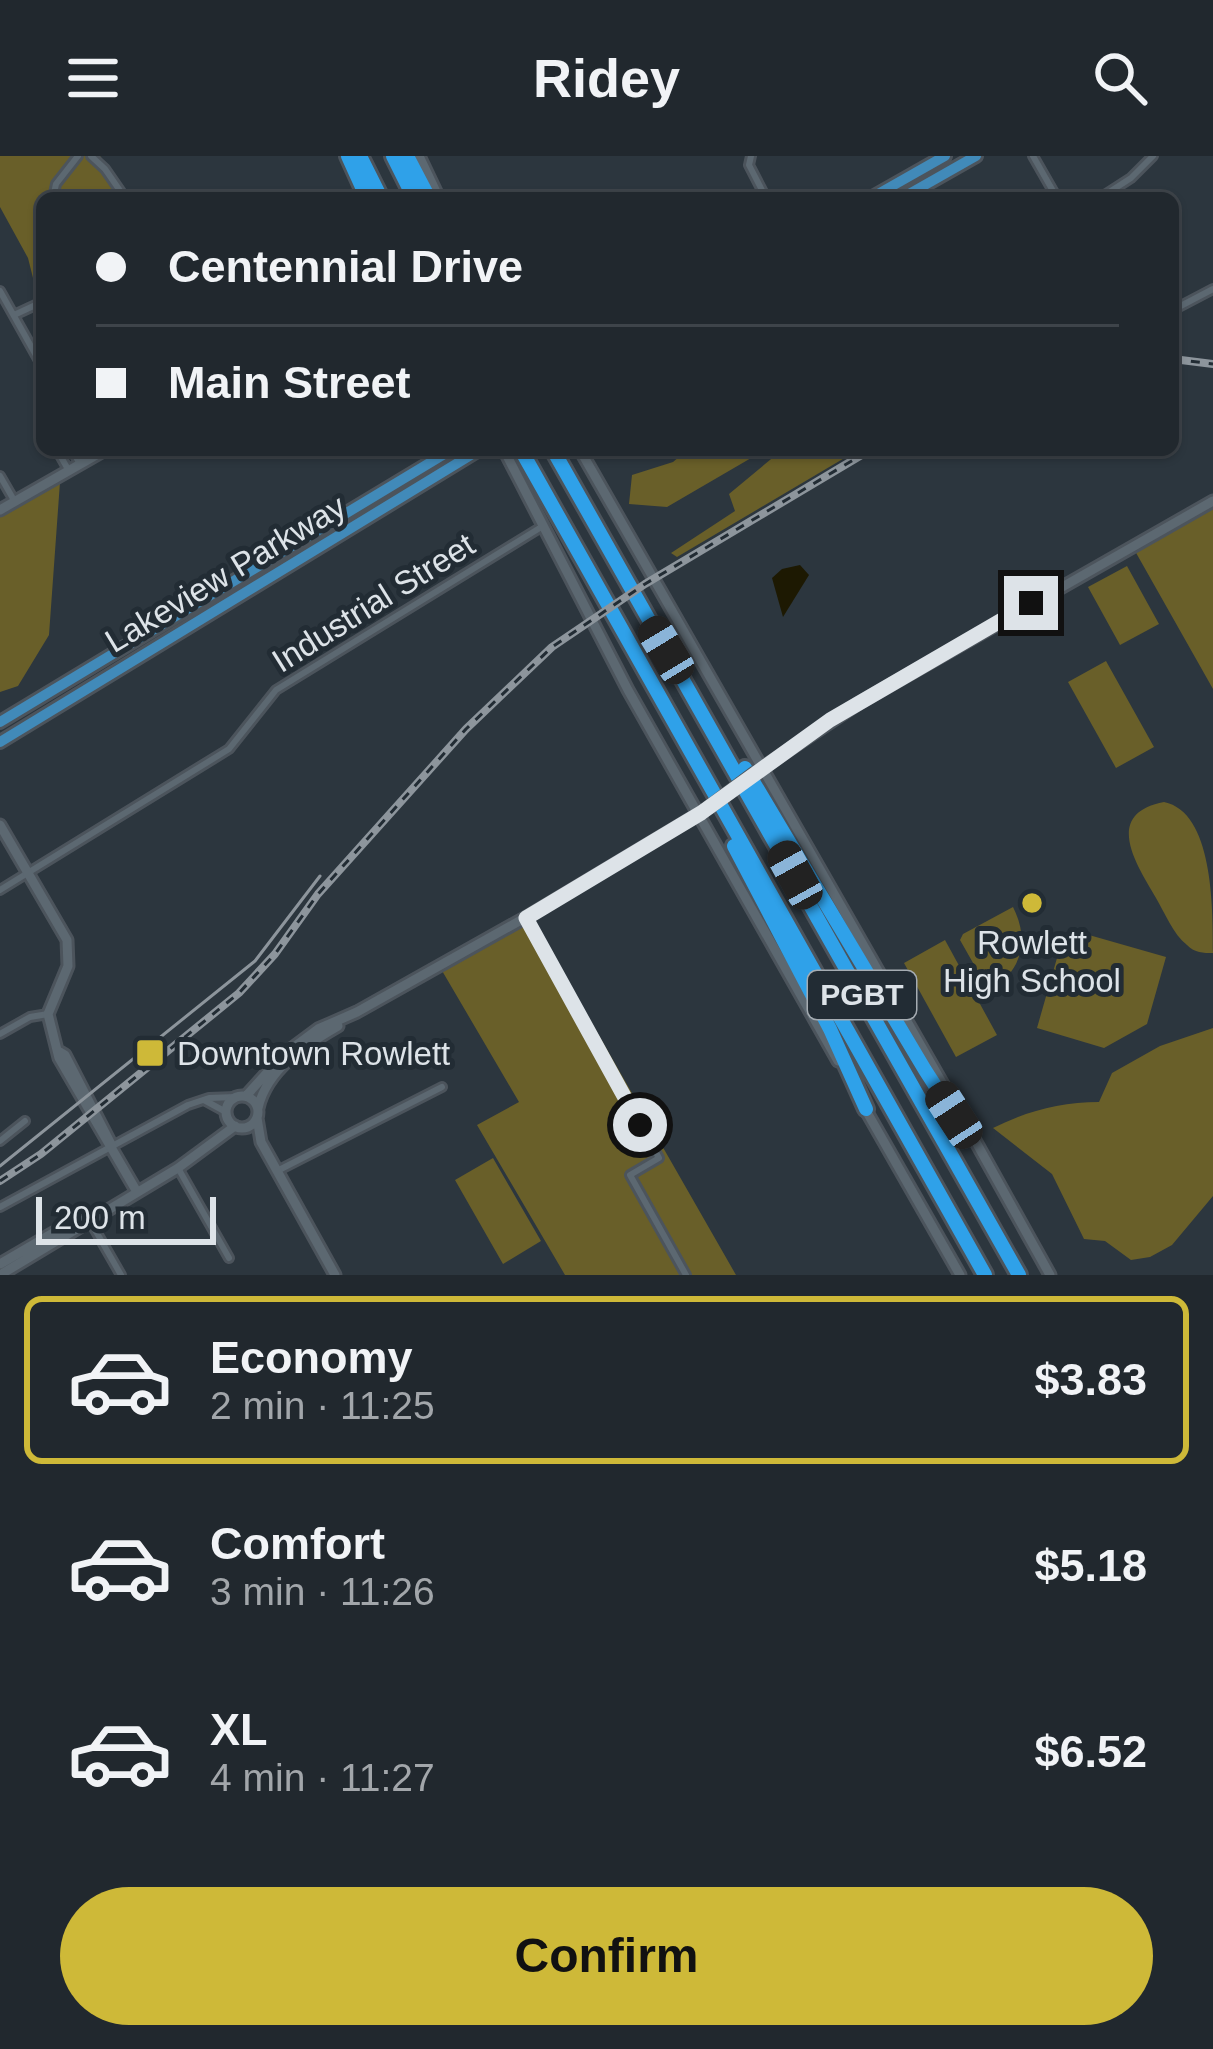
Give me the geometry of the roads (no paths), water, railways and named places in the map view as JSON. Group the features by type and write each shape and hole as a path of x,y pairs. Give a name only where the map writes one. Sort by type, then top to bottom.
{"highway":[{"path":"344,156 362,192"},
{"path":"360,156 378,192"},
{"path":"393,156 411,192"},
{"path":"407,156 426,192"},
{"name":"PGBT","path":"513,456 709,808 986,1275"},
{"name":"PGBT","path":"556,456 1018,1275"},
{"path":"705,715 722,730 925,1070 954,1115 970,1130"},
{"path":"709,808 722,820 866,1109"}],"main road":[{"path":"882,192 945,156"},
{"path":"913,192 976,156"},
{"name":"Lakeview Parkway","path":"0,722 441,456"},
{"name":"Lakeview Parkway","path":"0,742 468,456"},
{"path":"354,527 356,517 378,504 384,491"},
{"path":"273,558 281,571"},
{"path":"133,641 142,656"}],"street":[{"path":"54,192 78,156"},
{"path":"91,156 121,192"},
{"path":"419,156 437,192"},
{"path":"751,156 749,165 763,192"},
{"path":"1033,156 1054,192"},
{"path":"1109,192 1153,156"},
{"path":"1179,307 1213,289"},
{"path":"0,291 36,355"},
{"path":"14,315 36,305"},
{"path":"60,456 69,471"},
{"path":"75,456 80,464"},
{"path":"0,510 94,456"},
{"path":"512,456 628,690 709,808"},
{"path":"583,456 1050,1275"},
{"path":"0,476 15,502"},
{"path":"334,1275 257,1132 261,1092 284,1064 357,1012 709,808 859,703 1213,501"},
{"name":"Industrial Street","path":"0,890 229,749 266,699 284,685 543,526"},
{"path":"0,825 69,948 67,969 48,1014 51,1034 137,1192"},
{"path":"526,918 658,1158 630,1175 686,1275"},
{"path":"232,1121 228,1103 294,1046 327,1024 357,1012"},
{"path":"0,1034 30,1017 48,1014"},
{"path":"277,1172 442,1087"},
{"path":"0,1208 204,1100 241,1096"},
{"path":"241,1096 257,1113"},
{"path":"204,1100 265,1150"},
{"path":"866,1109 960,1275"},
{"path":"0,1275 178,1168 211,1146 232,1121 257,1113"},
{"path":"0,1141 26,1121"},
{"path":"178,1168 229,1258"},
{"path":"0,1264 72,1222 89,1219"},
{"path":"89,1219 121,1275"}],"tram line":[{"path":"0,1166 255,961 320,876"}],"railway":[{"path":"1179,360 1213,364"},
{"path":"0,1181 41,1154 239,993 275,954 318,894 466,729 552,647 645,584 860,456"}],"place":[{"name":"Rowlett High School","path":"1032,903"},
{"name":"Downtown Rowlett","path":"150,1053"}]}
